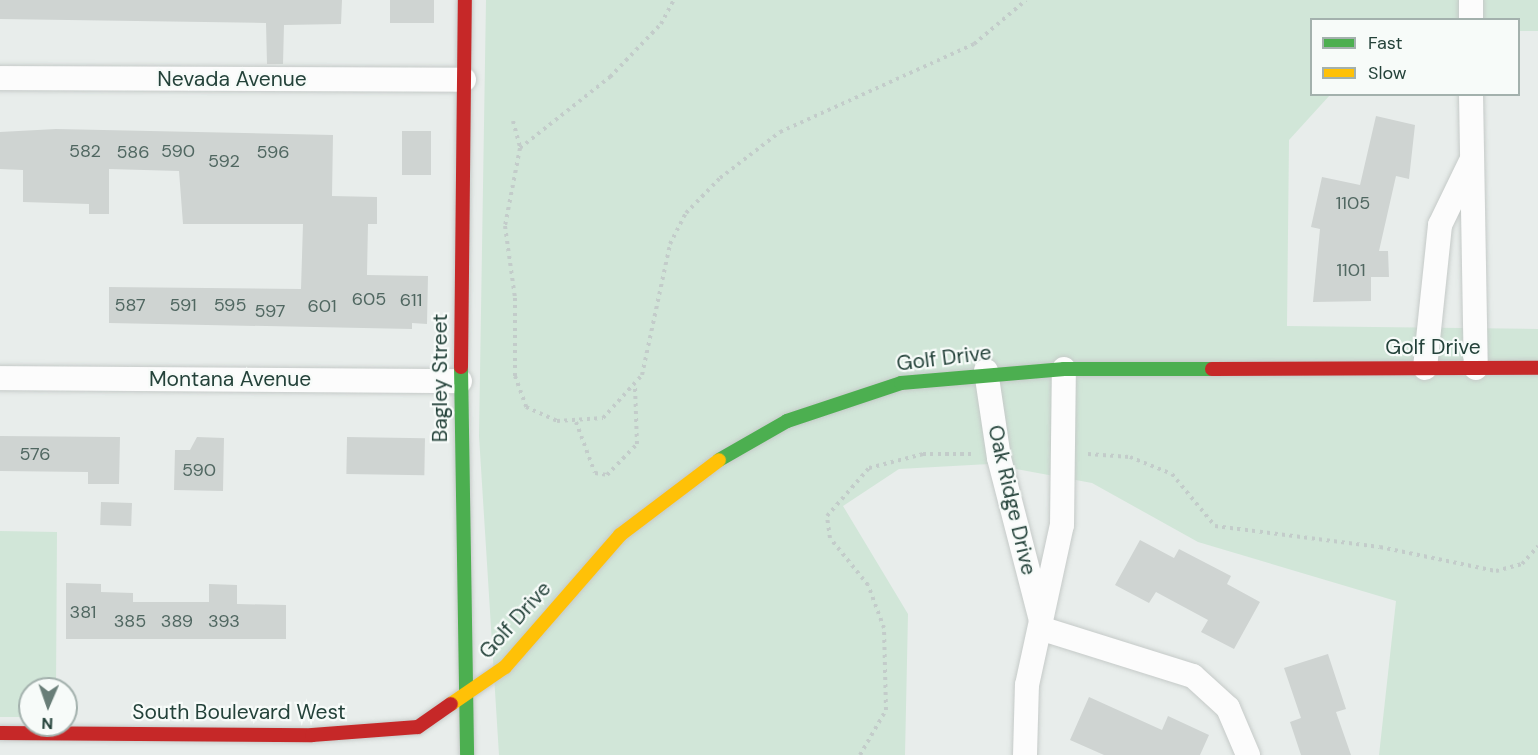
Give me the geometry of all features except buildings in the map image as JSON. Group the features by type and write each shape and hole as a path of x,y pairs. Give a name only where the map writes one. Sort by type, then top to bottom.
{"street":[{"name":"Bagley Street","path":"465,0 460,381 469,695 467,755"},
{"path":"1471,0 1471,18"},
{"name":"Nevada Avenue","path":"0,78 464,80"},
{"path":"1471,96 1470,163 1476,215 1476,368"},
{"path":"1425,368 1440,225 1470,163"},
{"name":"Golf Drive","path":"469,695 505,667 620,534 713,461 837,401 901,383 986,371 1538,368"},
{"name":"Oak Ridge Drive","path":"1025,755 1028,685 1043,628 1062,525 1064,369"},
{"name":"Oak Ridge Drive","path":"986,371 999,458 1043,628"},
{"name":"Montana Avenue","path":"0,378 460,381"},
{"path":"1043,628 1193,676 1228,708 1248,755"},
{"name":"South Boulevard West","path":"0,733 405,731 469,695"}],"path":[{"path":"520,148 610,77 661,24 674,0"},
{"path":"576,422 595,473 607,475 637,444 635,385 670,244 686,213 720,178 780,132 974,44 1026,0"},
{"path":"513,120 520,148 505,226 515,298 514,376 526,408 557,421 576,422 603,418 635,385"},
{"path":"861,755 886,710 884,628 868,585 830,538 827,516 849,484 879,465 923,454 999,458"},
{"path":"1062,456 1130,457 1172,474 1215,526 1380,547 1496,571 1522,564 1538,546"}],"green space":[{"path":"486,0 1538,0 1538,31 1520,31 1520,18 1310,18 1310,96 1329,96 1289,140 1287,326 1538,329 1538,755 1379,755 1396,601 1198,542 1092,483 989,464 899,469 843,506 908,614 905,755 499,755 479,436"},
{"path":"0,531 57,532 56,677 18,677 18,717 0,717"}],"traffic: fast":[{"path":"461,367 467,755"},
{"path":"719,460 787,421 901,383 1064,369 1212,369"}],"traffic: slow":[{"path":"451,704 505,667 620,535 719,460"}],"traffic: jam":[{"path":"461,367 465,0"},
{"path":"1212,369 1538,368"},
{"path":"0,733 312,735 418,727 451,704"}]}
